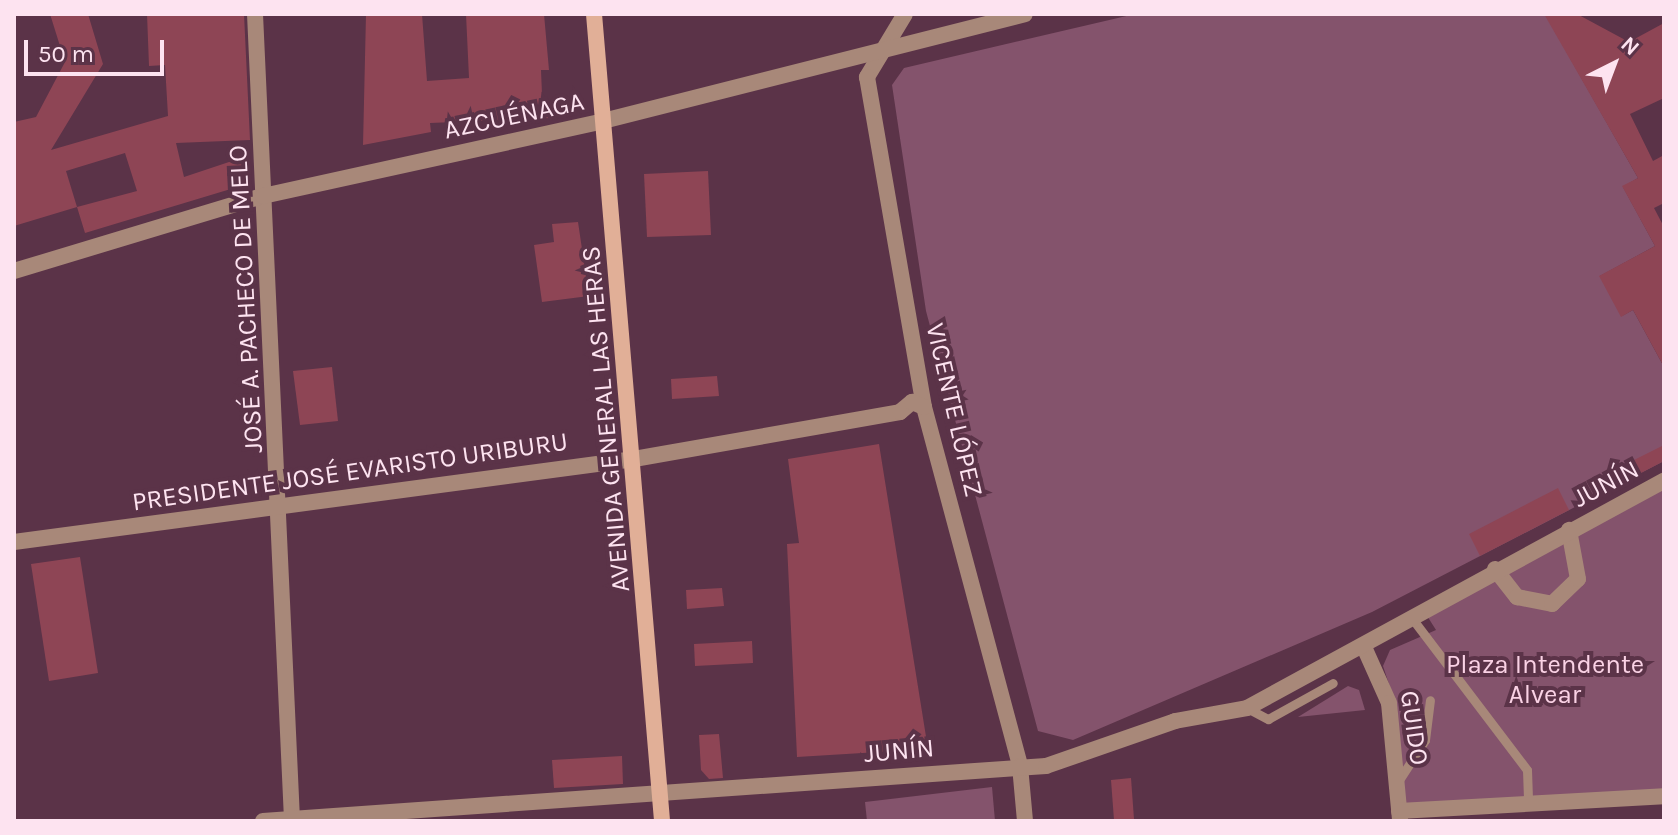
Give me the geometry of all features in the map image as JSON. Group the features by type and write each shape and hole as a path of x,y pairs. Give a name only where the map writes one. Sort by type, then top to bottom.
{"main road":[{"name":"AVENIDA GENERAL LAS HERAS","path":"594,14 634,459 662,821"}],"street":[{"name":"JOSÉ A. PACHECO DE MELO","path":"255,14 282,505 292,820"},
{"name":"VICENTE LÓPEZ","path":"905,14 880,50 867,77 924,407 1020,766 1025,821"},
{"name":"AZCUÉNAGA","path":"14,271 263,196 603,121 1025,14"},
{"name":"PRESIDENTE JOSÉ EVARISTO URIBURU","path":"14,542 634,459 900,412 912,402 924,407"},
{"name":"JUNÍN","path":"263,821 660,796 1046,766 1166,723 1247,708 1414,621 1434,601 1664,481"},
{"name":"JUNÍN","path":"1495,569 1517,597 1552,604 1578,579 1569,530"},
{"name":"GUIDO","path":"1364,647 1389,703 1400,816"},
{"path":"1400,816 1664,796"}],"lane":[{"path":"1414,621 1527,770 1528,804"},
{"path":"1247,708 1268,719 1333,683"},
{"path":"1397,783 1425,740 1430,700"}],"green space":[{"path":"1135,14 1545,14 1638,178 1623,187 1655,246 1600,276 1622,316 1633,310 1664,367 1664,461 1372,612 1073,740 1038,731 926,311 892,85 904,68"},
{"name":"Plaza Intendente Alvear","path":"1664,481 1664,796 1405,810 1397,708 1383,666 1390,650 1436,630 1424,611"},
{"path":"1348,686 1359,690 1365,710 1298,717"},
{"path":"992,787 995,821 867,821 865,802"}],"building":[{"path":"50,14 88,14 103,64 51,150 168,116 165,65 149,66 147,14 244,14 250,140 176,143 184,177 250,155 244,185 85,233 77,207 14,226 14,122 36,117 65,62","holes":["125,153 137,191 77,207 66,171"]},
{"path":"366,14 422,14 427,81 469,78 466,14 544,14 549,70 541,70 542,94 551,118 430,123 431,132 363,145"},
{"path":"1544,14 1577,14 1629,42 1664,23 1664,98 1630,114 1653,161 1664,155 1664,203 1654,208 1664,227 1664,367 1633,310 1621,317 1599,276 1655,246 1622,186 1638,178"},
{"path":"708,171 711,235 647,237 644,174"},
{"path":"578,222 589,296 542,302 534,245 554,242 552,224"},
{"path":"332,367 338,421 300,425 293,371"},
{"path":"717,376 719,396 672,399 671,379"},
{"path":"879,444 928,749 797,757 787,544 799,543 788,459"},
{"path":"1664,445 1664,461 1637,475 1630,462"},
{"path":"1558,488 1569,510 1480,556 1469,534"},
{"path":"80,557 98,673 49,681 31,564"},
{"path":"722,588 724,606 687,609 686,590"},
{"path":"752,641 753,663 695,666 694,644"},
{"path":"719,734 723,778 709,779 701,770 699,735"},
{"path":"622,756 623,784 554,788 552,760"},
{"path":"1131,778 1134,819 1114,820 1111,780"}]}
